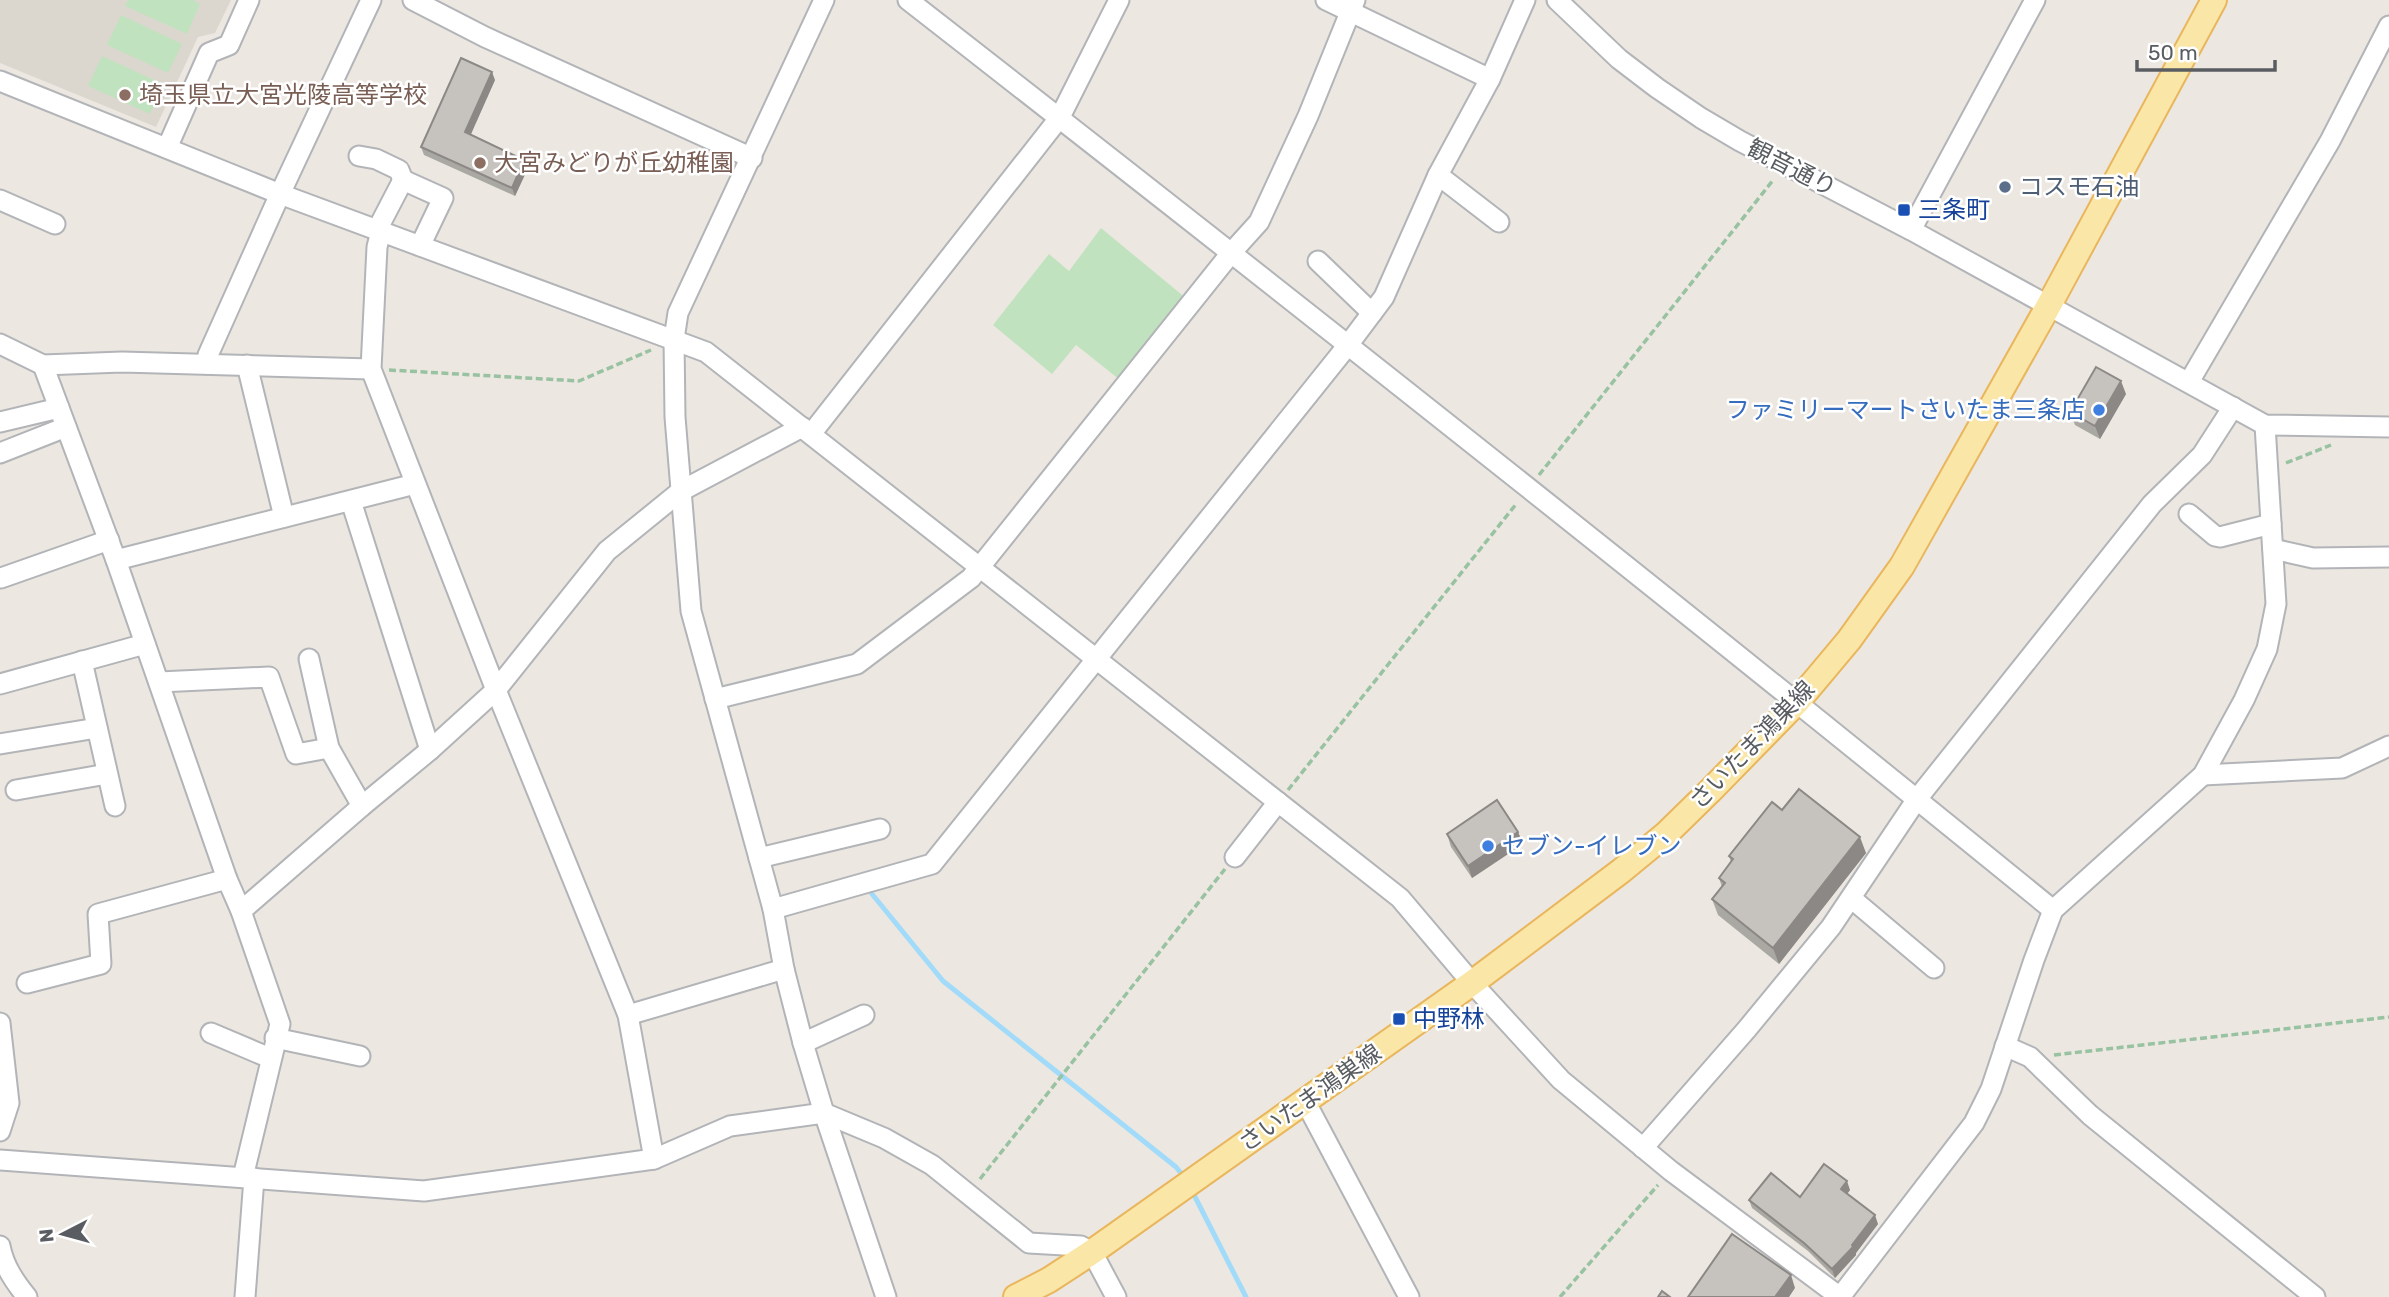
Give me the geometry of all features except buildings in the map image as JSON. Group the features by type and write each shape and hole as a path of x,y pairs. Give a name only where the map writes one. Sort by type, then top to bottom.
{"main road":[{"name":"さいたま鴻巣線","path":"1016,1297 1049,1280 1092,1252 1552,924 1666,834 1797,702 1849,640 1902,566 2049,305 2214,0"}],"street":[{"path":"167,148 209,53 229,45 249,0"},
{"path":"207,364 208,355 279,194 372,0"},
{"path":"413,0 485,37 752,158"},
{"path":"824,0 667,336 691,611 773,909 803,1044 886,1297"},
{"path":"908,0 1530,487 2053,910"},
{"path":"241,911 430,750 496,690 607,551 681,491 806,431 1060,117 1119,0"},
{"path":"1326,0 1352,7 1490,79"},
{"path":"773,909 932,864 1384,297 1438,175 1490,79 1525,0"},
{"name":"観音通り","path":"1556,0 1619,59 1657,89 1701,118 2049,305 2265,425"},
{"path":"1910,230 2035,0"},
{"path":"716,699 857,664 971,578 1231,253 1259,222 1308,116 1352,7"},
{"path":"2189,382 2330,141 2389,26"},
{"path":"2,89 167,148 279,194 706,352 1400,898 1472,983 1561,1080 1671,1171 1840,1297 1974,1123 1991,1089 2053,910 2203,775 2244,700 2267,649 2276,604 2265,425 2389,427"},
{"path":"359,156 376,159 399,170 403,180 443,198 420,246"},
{"path":"1438,175 1499,222"},
{"path":"403,180 379,231 371,369 496,690 628,1015 654,1159"},
{"path":"0,200 55,224"},
{"path":"1318,261 1372,313"},
{"path":"0,344 43,365 122,362 371,369"},
{"path":"43,365 109,540 280,1024 270,1058 248,1177 246,1297"},
{"path":"247,365 285,517"},
{"path":"1643,1148 1747,1029 1831,927 1917,799 2152,504 2202,454 2233,407"},
{"path":"0,422 59,408"},
{"path":"0,453 66,427"},
{"path":"116,560 415,484"},
{"path":"351,501 430,750"},
{"path":"2189,514 2215,536 2220,537 2271,523"},
{"path":"1,578 109,540"},
{"path":"2273,549 2313,558 2389,557"},
{"path":"0,684 145,644"},
{"path":"309,659 329,748 362,806"},
{"path":"82,662 115,806"},
{"path":"159,682 269,677 296,754 329,748"},
{"path":"0,744 97,728"},
{"path":"2203,775 2342,768 2389,746"},
{"path":"16,790 107,774"},
{"path":"1235,857 1278,802"},
{"path":"759,858 880,829"},
{"path":"27,983 101,964 98,914 227,879"},
{"path":"1851,898 1934,968"},
{"path":"628,1015 785,969"},
{"path":"803,1044 864,1015"},
{"path":"0,1023 9,1102 0,1131"},
{"path":"211,1033 270,1058"},
{"path":"275,1038 360,1056"},
{"path":"2005,1046 2030,1057 2090,1115 2315,1297"},
{"path":"1305,1101 1409,1297"},
{"path":"0,1160 424,1191 654,1159 730,1126 824,1113 884,1138 932,1165 1029,1243 1081,1246 1092,1252 1116,1297"},
{"path":"0,1246 14,1282 27,1297"}],"path":[{"path":"371,369 579,381 654,349 667,336"},
{"path":"2281,465 2330,446 2335,426"},
{"path":"968,1195 1235,857"},
{"path":"2030,1057 2389,1017"},
{"path":"1560,1297 1671,1171"}],"shaded area":[{"name":"埼玉県立大宮光陵高等学校","path":"0,0 231,0 215,33 198,37 156,127 0,63"}],"green space":[{"path":"128,0 193,0 200,4 187,34 125,6"},
{"path":"121,15 182,44 168,73 107,45"},
{"path":"102,56 163,84 150,114 88,86"},
{"path":"1101,228 1187,299 1120,380 1076,345 1052,374 993,325 1049,254 1069,271"}],"waterway":[{"path":"872,894 943,981 1176,1167 1184,1177"},
{"path":"1191,1189 1246,1297"}],"place":[{"name":"埼玉県立大宮光陵高等学校","path":"125,95"},
{"name":"大宮みどりが丘幼稚園","path":"480,163"},
{"name":"コスモ石油","path":"2005,187"},
{"name":"三条町","path":"1904,210"},
{"name":"ファミリーマートさいたま三条店","path":"2099,410"},
{"name":"セブン-イレブン","path":"1488,846"},
{"name":"中野林","path":"1399,1019"}]}
